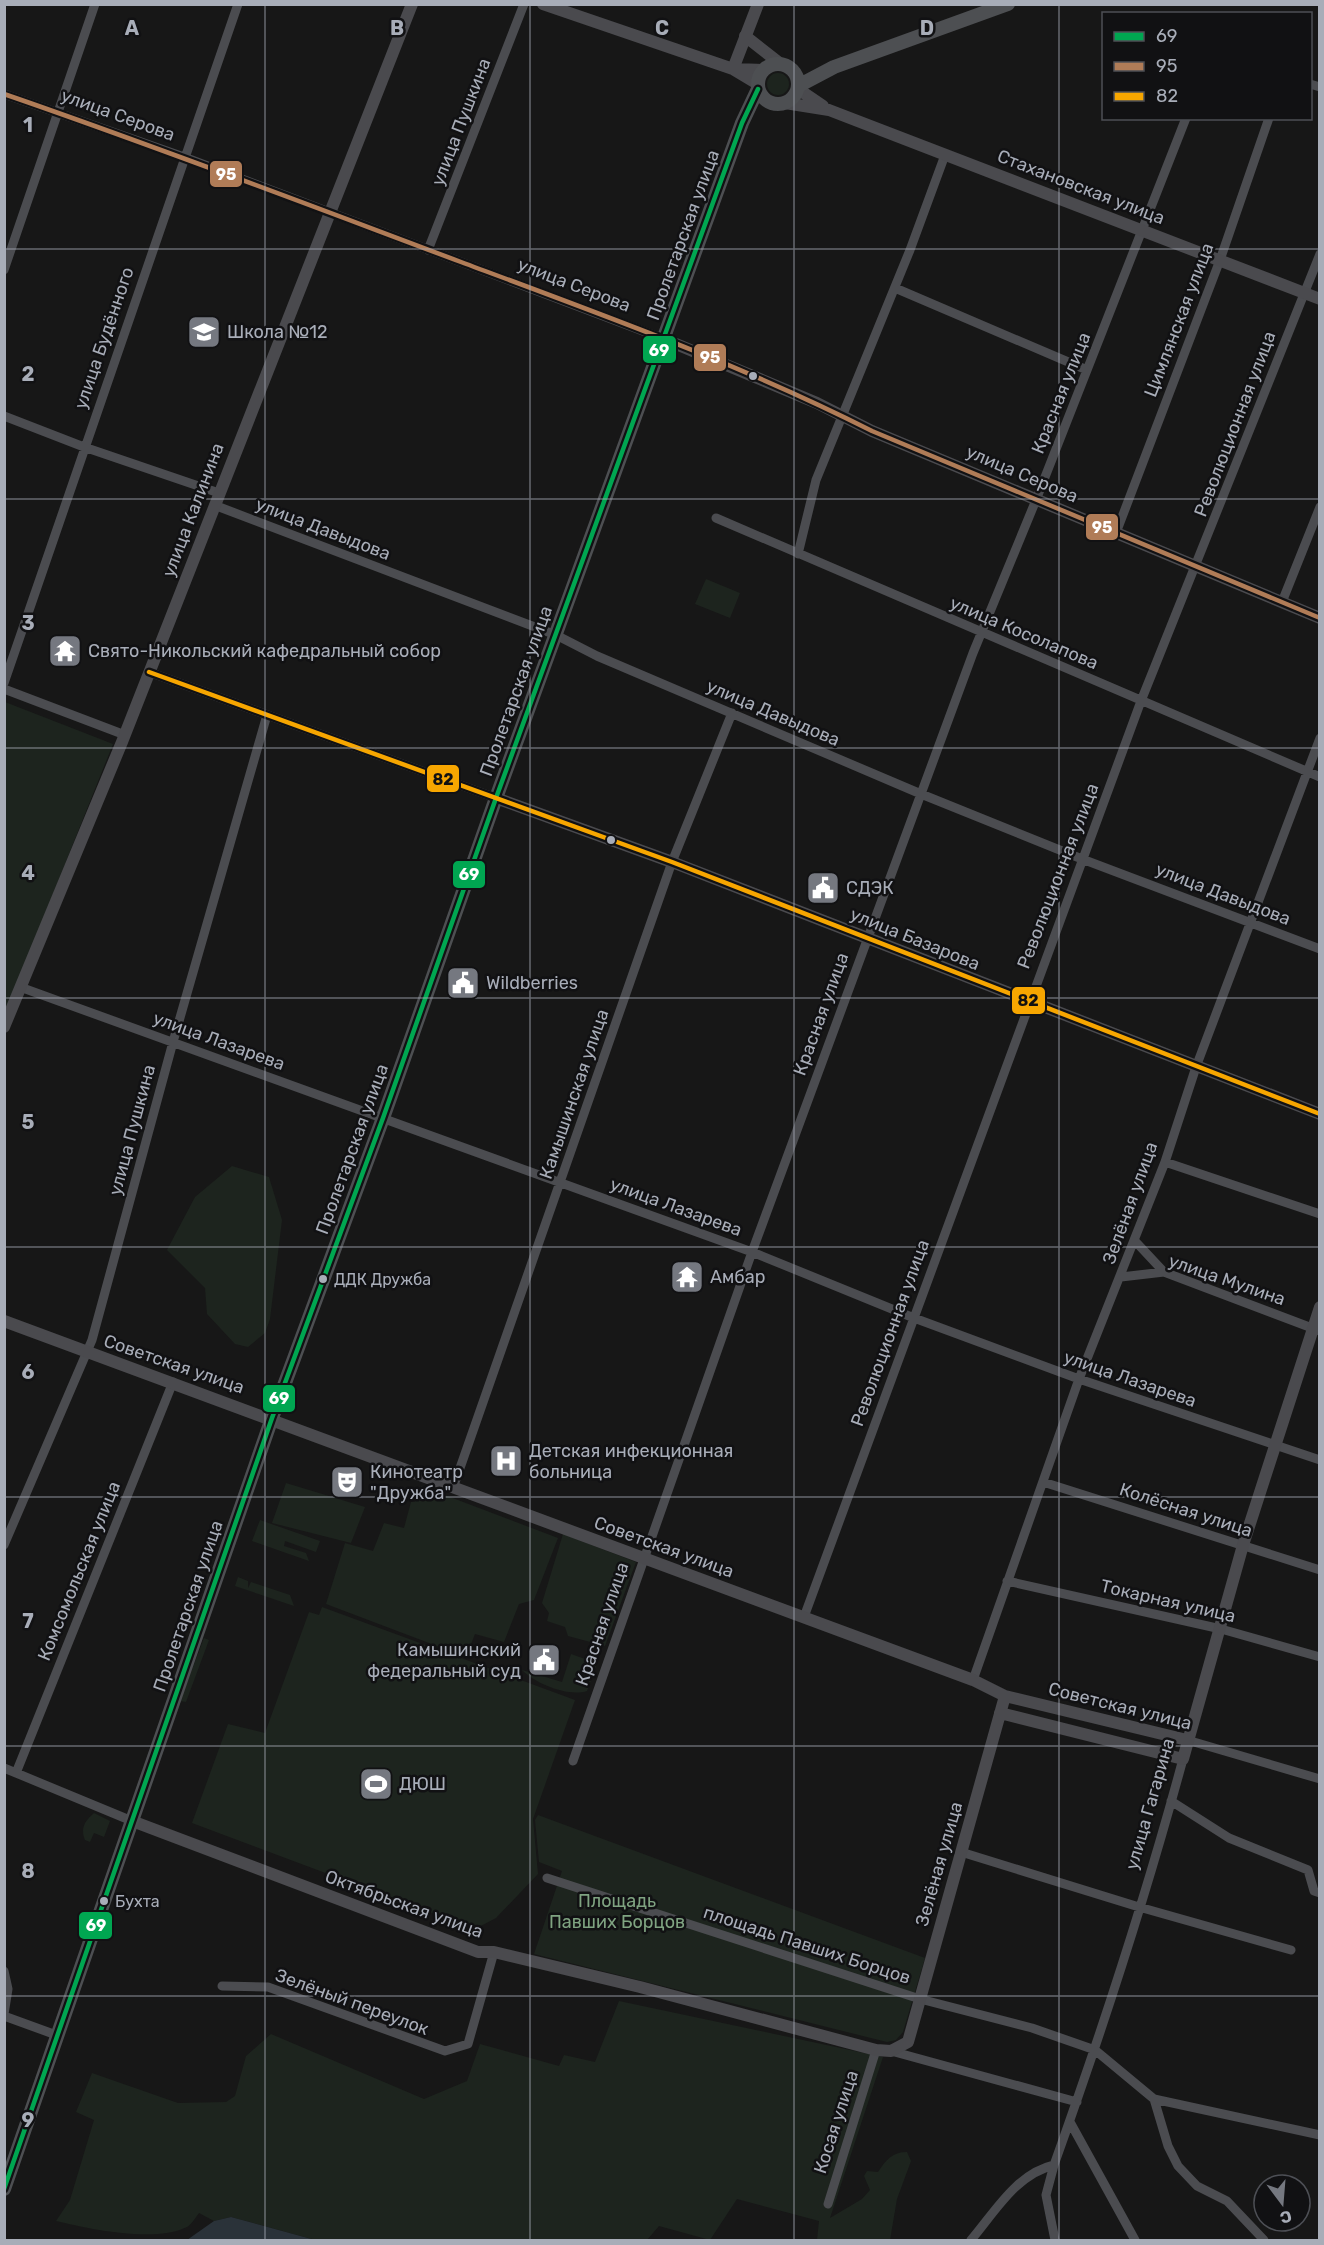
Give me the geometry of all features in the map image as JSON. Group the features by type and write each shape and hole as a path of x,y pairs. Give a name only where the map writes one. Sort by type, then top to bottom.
{"main road":[{"path":"742,123 751,114 782,104 795,95 798,87 834,67 1008,4"},
{"path":"782,104 767,102 758,86 764,70 834,67"},
{"path":"787,68 798,87"},
{"name":"Пролетарская улица","path":"4,2189 272,1418 383,1118 496,798 742,123 758,86"}],"street":[{"path":"4,270 94,4"},
{"name":"улица Будённого","path":"4,683 238,4"},
{"name":"улица Калинина","path":"4,1027 125,735 412,4"},
{"name":"улица Пушкина","path":"428,250 524,4"},
{"path":"543,4 733,69 758,86"},
{"path":"733,69 758,4"},
{"path":"746,36 787,68"},
{"path":"733,69 764,70"},
{"name":"Стахановская улица","path":"798,87 829,110"},
{"name":"улица Серова","path":"4,94 184,158 664,339 872,431 1320,618"},
{"name":"Стахановская улица","path":"782,104 829,110 1320,299"},
{"name":"Красная улица","path":"573,1761 752,1252 866,939 981,634 1144,230 1184,120"},
{"name":"Цимлянская улица","path":"1116,533 1220,260 1268,120"},
{"path":"798,554 816,480 895,288 945,155"},
{"name":"Революционная улица","path":"804,1617 1141,701 1197,567 1320,254"},
{"path":"895,288 1087,370"},
{"path":"4,416 84,447 219,492"},
{"name":"улица Давыдова","path":"214,505 556,635 597,656 921,794 1082,859 1320,949"},
{"path":"1282,602 1320,507"},
{"name":"улица Косолапова","path":"716,518 981,634 1320,777"},
{"path":"149,672 496,798"},
{"path":"4,689 125,735"},
{"name":"Камышинская улица","path":"453,1488 672,862 732,713"},
{"name":"улица Пушкина","path":"4,1545 87,1351 267,715"},
{"name":"Зелёная улица","path":"973,1680 1079,1380 1165,1162 1196,1068 1320,738"},
{"name":"улица Базарова","path":"496,798 672,862 1028,1003 1320,1114"},
{"name":"улица Лазарева","path":"20,987 752,1252 914,1318 1079,1380 1320,1460"},
{"path":"1165,1162 1320,1215"},
{"path":"1135,1241 1164,1272"},
{"name":"улица Мулина","path":"1121,1277 1164,1272 1316,1330"},
{"name":"улица Гагарина","path":"1055,2241 1046,2195 1054,2165 1095,2050 1172,1801 1187,1740 1221,1629 1243,1545 1316,1330 1320,1307"},
{"name":"Советская улица","path":"4,1321 272,1418 453,1488 973,1680 1005,1696 1187,1740 1320,1779"},
{"name":"Комсомольская улица","path":"16,1773 173,1382"},
{"name":"Колёсная улица","path":"1043,1482 1320,1570"},
{"name":"Токарная улица","path":"1007,1581 1221,1629 1320,1657"},
{"name":"Зелёная улица","path":"891,2052 908,2042 1005,1696"},
{"path":"1000,1713 1183,1759"},
{"name":"Октябрьская улица","path":"5,1770 132,1821 478,1952 494,1952 640,1987 876,2050 891,2052"},
{"path":"1172,1801 1229,1838 1308,1870 1314,1891 1320,1893"},
{"path":"961,1852 1139,1907 1291,1950"},
{"name":"площадь Павших Борцов","path":"547,1878 920,1999 1032,2028 1095,2050"},
{"name":"Зелёный переулок","path":"222,1986 268,1987 434,2049 445,2051 458,2049 468,2044 494,1952"},
{"path":"4,1971 8,1989 4,2015 59,2036"},
{"name":"Косая улица","path":"828,2204 876,2050"},
{"path":"1095,2050 1154,2099 1320,2135"},
{"path":"891,2052 1077,2102"},
{"path":"1154,2099 1168,2146 1178,2166 1197,2186 1227,2201 1264,2241"},
{"path":"1070,2122 1135,2241"},
{"path":"971,2241 1017,2184 1041,2168 1054,2165"}],"green space":[{"path":"778,73 786,76 789,84 786,92 778,95 770,92 767,84 770,76"},
{"path":"706,579 740,593 730,618 695,604"},
{"path":"5,702 113,744 5,1014"},
{"path":"232,1166 269,1177 282,1220 270,1319 265,1333 248,1347 235,1344 207,1314 205,1288 167,1250 195,1197"},
{"path":"286,1483 365,1507 351,1543 272,1523"},
{"path":"421,1486 558,1538 534,1600 519,1604 504,1642 475,1634 466,1657 326,1604 345,1543 373,1551 384,1523 404,1528 411,1502 415,1502"},
{"path":"260,1520 320,1541 316,1552 285,1541 284,1546 306,1553 309,1561 252,1541"},
{"path":"563,1534 636,1562 605,1646 568,1636 565,1627 547,1621 549,1613 542,1603"},
{"path":"238,1577 248,1581 248,1588 251,1582 290,1595 294,1606 235,1586"},
{"name":"ДЮШ","path":"322,1607 575,1700 533,1819 538,1874 496,1918 475,1929 192,1823 228,1724 265,1733 309,1612 319,1615"},
{"path":"204,1638 209,1640 186,1702 180,1701"},
{"path":"591,1653 599,1658 587,1691 562,1691 535,1680 522,1670 562,1682 571,1654 588,1660"},
{"path":"94,1813 110,1821 104,1837 94,1833 90,1842 85,1840 83,1828"},
{"name":"Площадь Павших Борцов","path":"538,1815 925,1958 903,2032 896,2040 887,2042 534,1954 562,1871 539,1862 535,1820"},
{"path":"619,2001 883,2057 830,2218 862,2199 870,2190 864,2176 867,2171 878,2172 897,2153 907,2152 911,2161 897,2199 890,2240 817,2240 819,2221 737,2199 710,2240 659,2226 647,2240 315,2240 231,2217 214,2221 199,2213 187,2227 157,2234 122,2233 56,2221 70,2200 94,2120 76,2112 92,2073 178,2103 226,2102 235,2096 246,2056 271,2034 424,2099 467,2081 480,2044 559,2066 564,2055 595,2062"}],"shaded area":[{"path":"231,2217 315,2240 187,2240 214,2221"}],"transit line":[{"name":"69","path":"4,2189 272,1418 383,1118 496,798 742,123 758,89"},
{"name":"95","path":"4,94 233,176 669,341 772,384 872,431 1320,618"},
{"name":"82","path":"149,672 672,862 1320,1114"}],"place":[{"name":"Школа №12","path":"204,332"},
{"name":"Свято-Никольский кафедральный собор","path":"65,651"},
{"name":"СДЭК","path":"823,888"},
{"name":"Wildberries","path":"463,983"},
{"name":"Амбар","path":"687,1277"},
{"name":"ДДК Дружба","path":"323,1279"},
{"name":"Детская инфекционная больница","path":"506,1461"},
{"name":"Кинотеатр \"Дружба\"","path":"347,1482"},
{"name":"Камышинский федеральный суд","path":"544,1660"},
{"name":"ДЮШ","path":"376,1784"},
{"name":"Бухта","path":"104,1901"}]}
